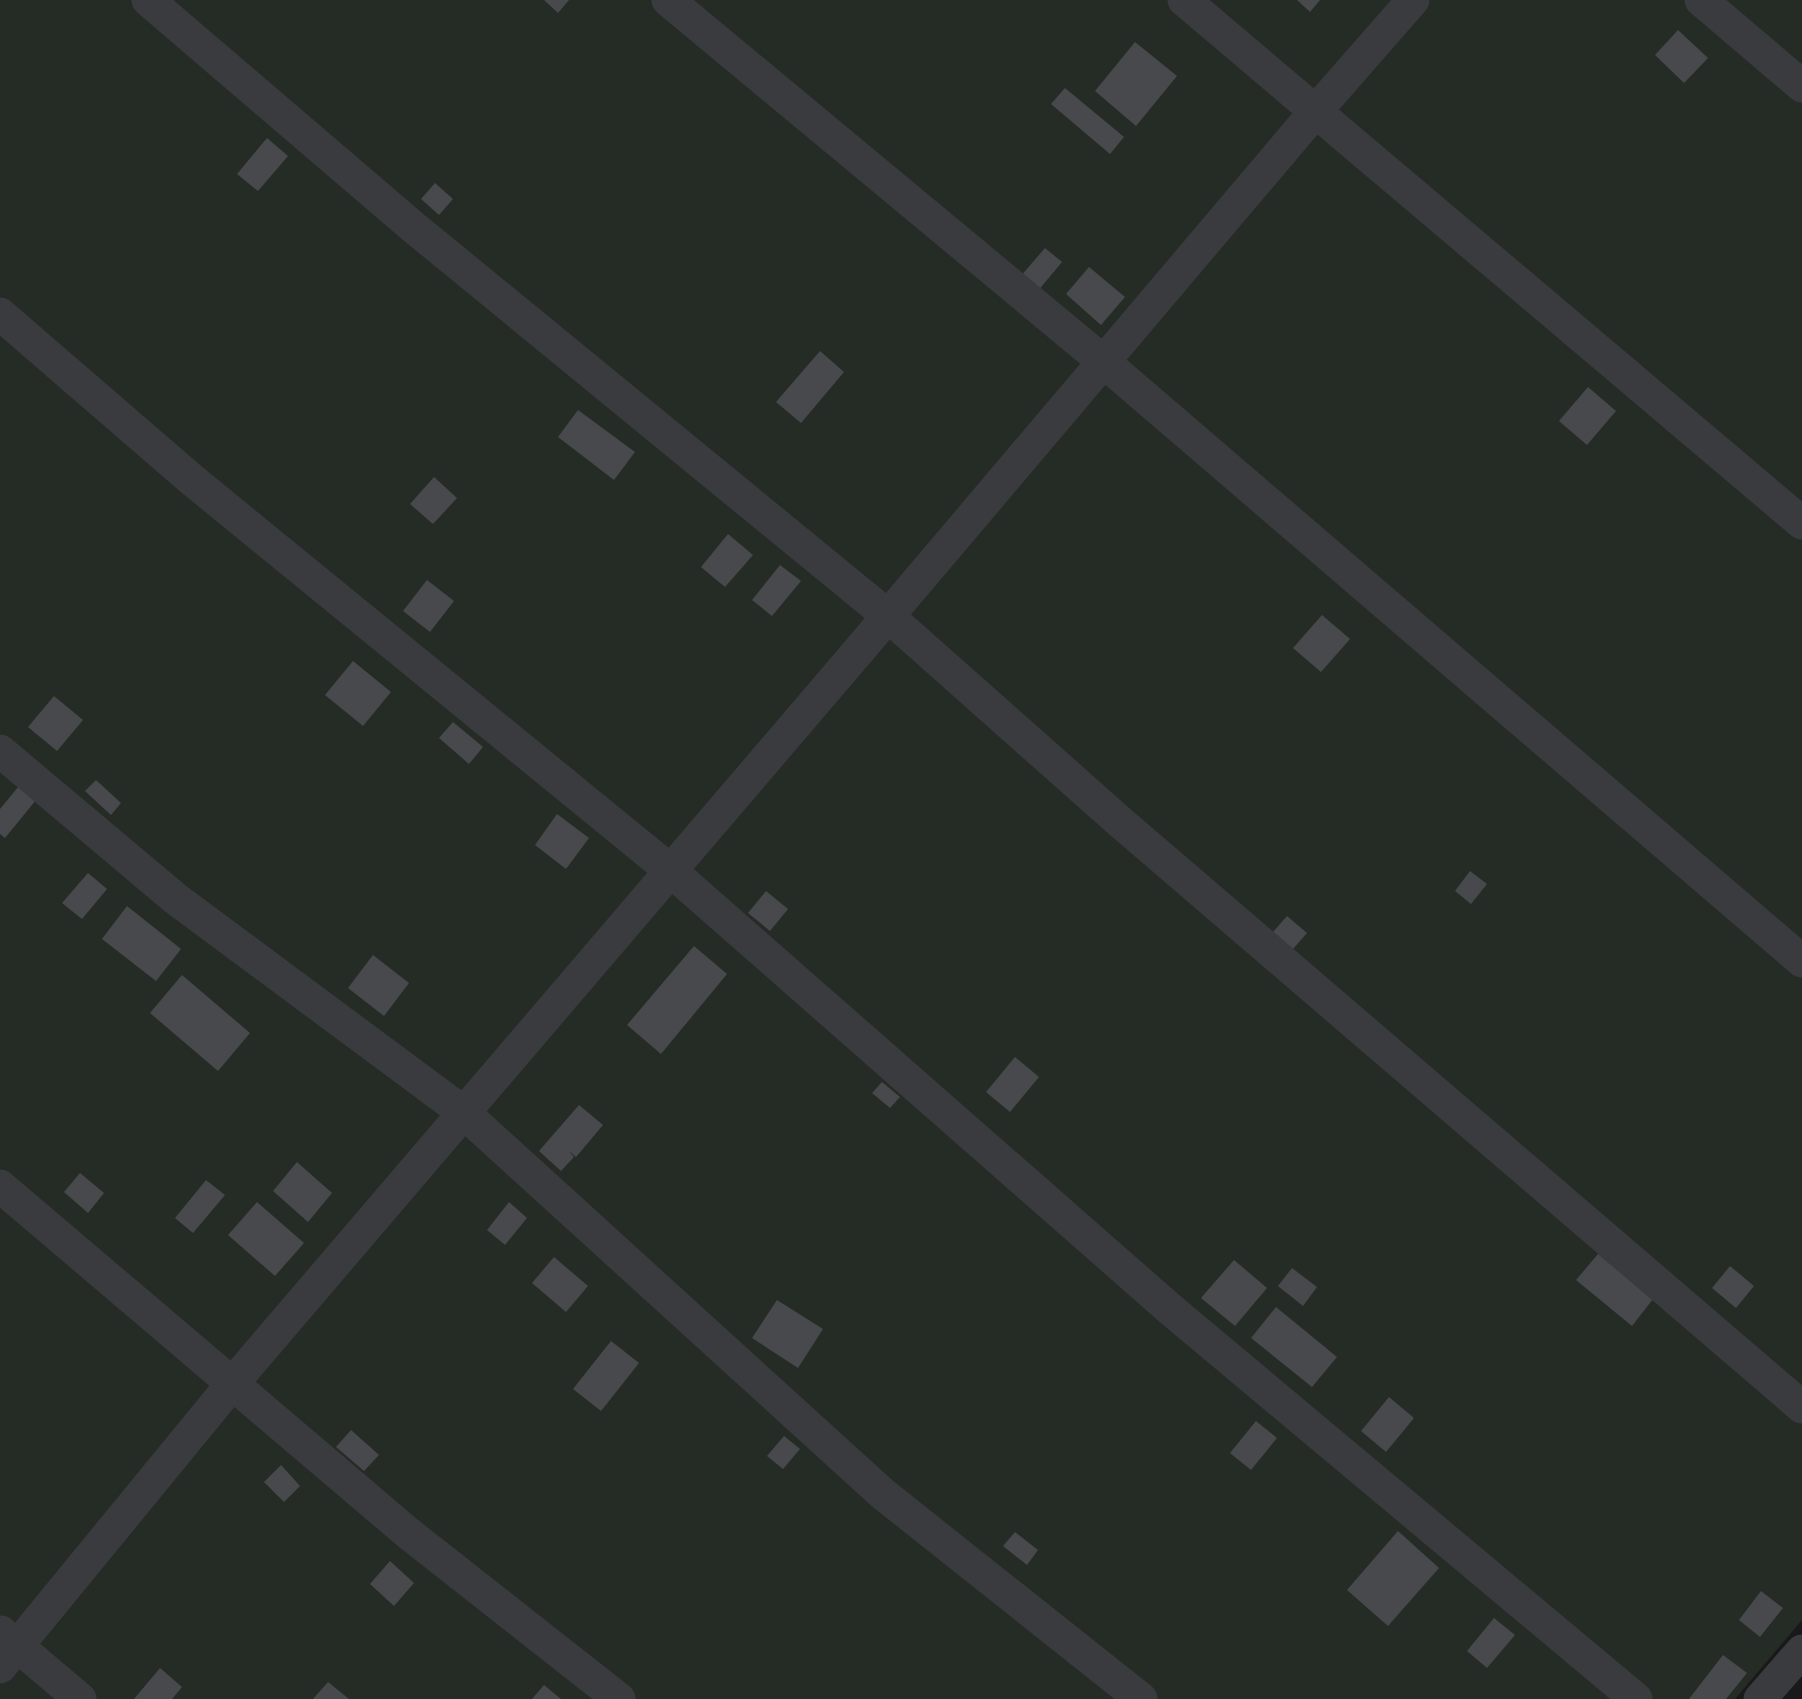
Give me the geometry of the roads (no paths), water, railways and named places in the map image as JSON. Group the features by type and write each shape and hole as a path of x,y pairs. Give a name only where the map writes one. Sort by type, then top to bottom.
{"street":[{"path":"148,0 412,226 888,616 1128,829 1802,1407"},
{"path":"668,0 1104,362 1802,961"},
{"path":"1184,0 1802,523"},
{"path":"80,1699 6,1648 1413,0"},
{"path":"1701,0 1802,86"},
{"path":"0,314 200,487 670,871 1170,1309 1635,1699"},
{"path":"0,751 176,899 463,1112 883,1494 1142,1699"},
{"path":"0,1186 408,1533 619,1699"},
{"path":"1760,1699 1802,1651"}]}
